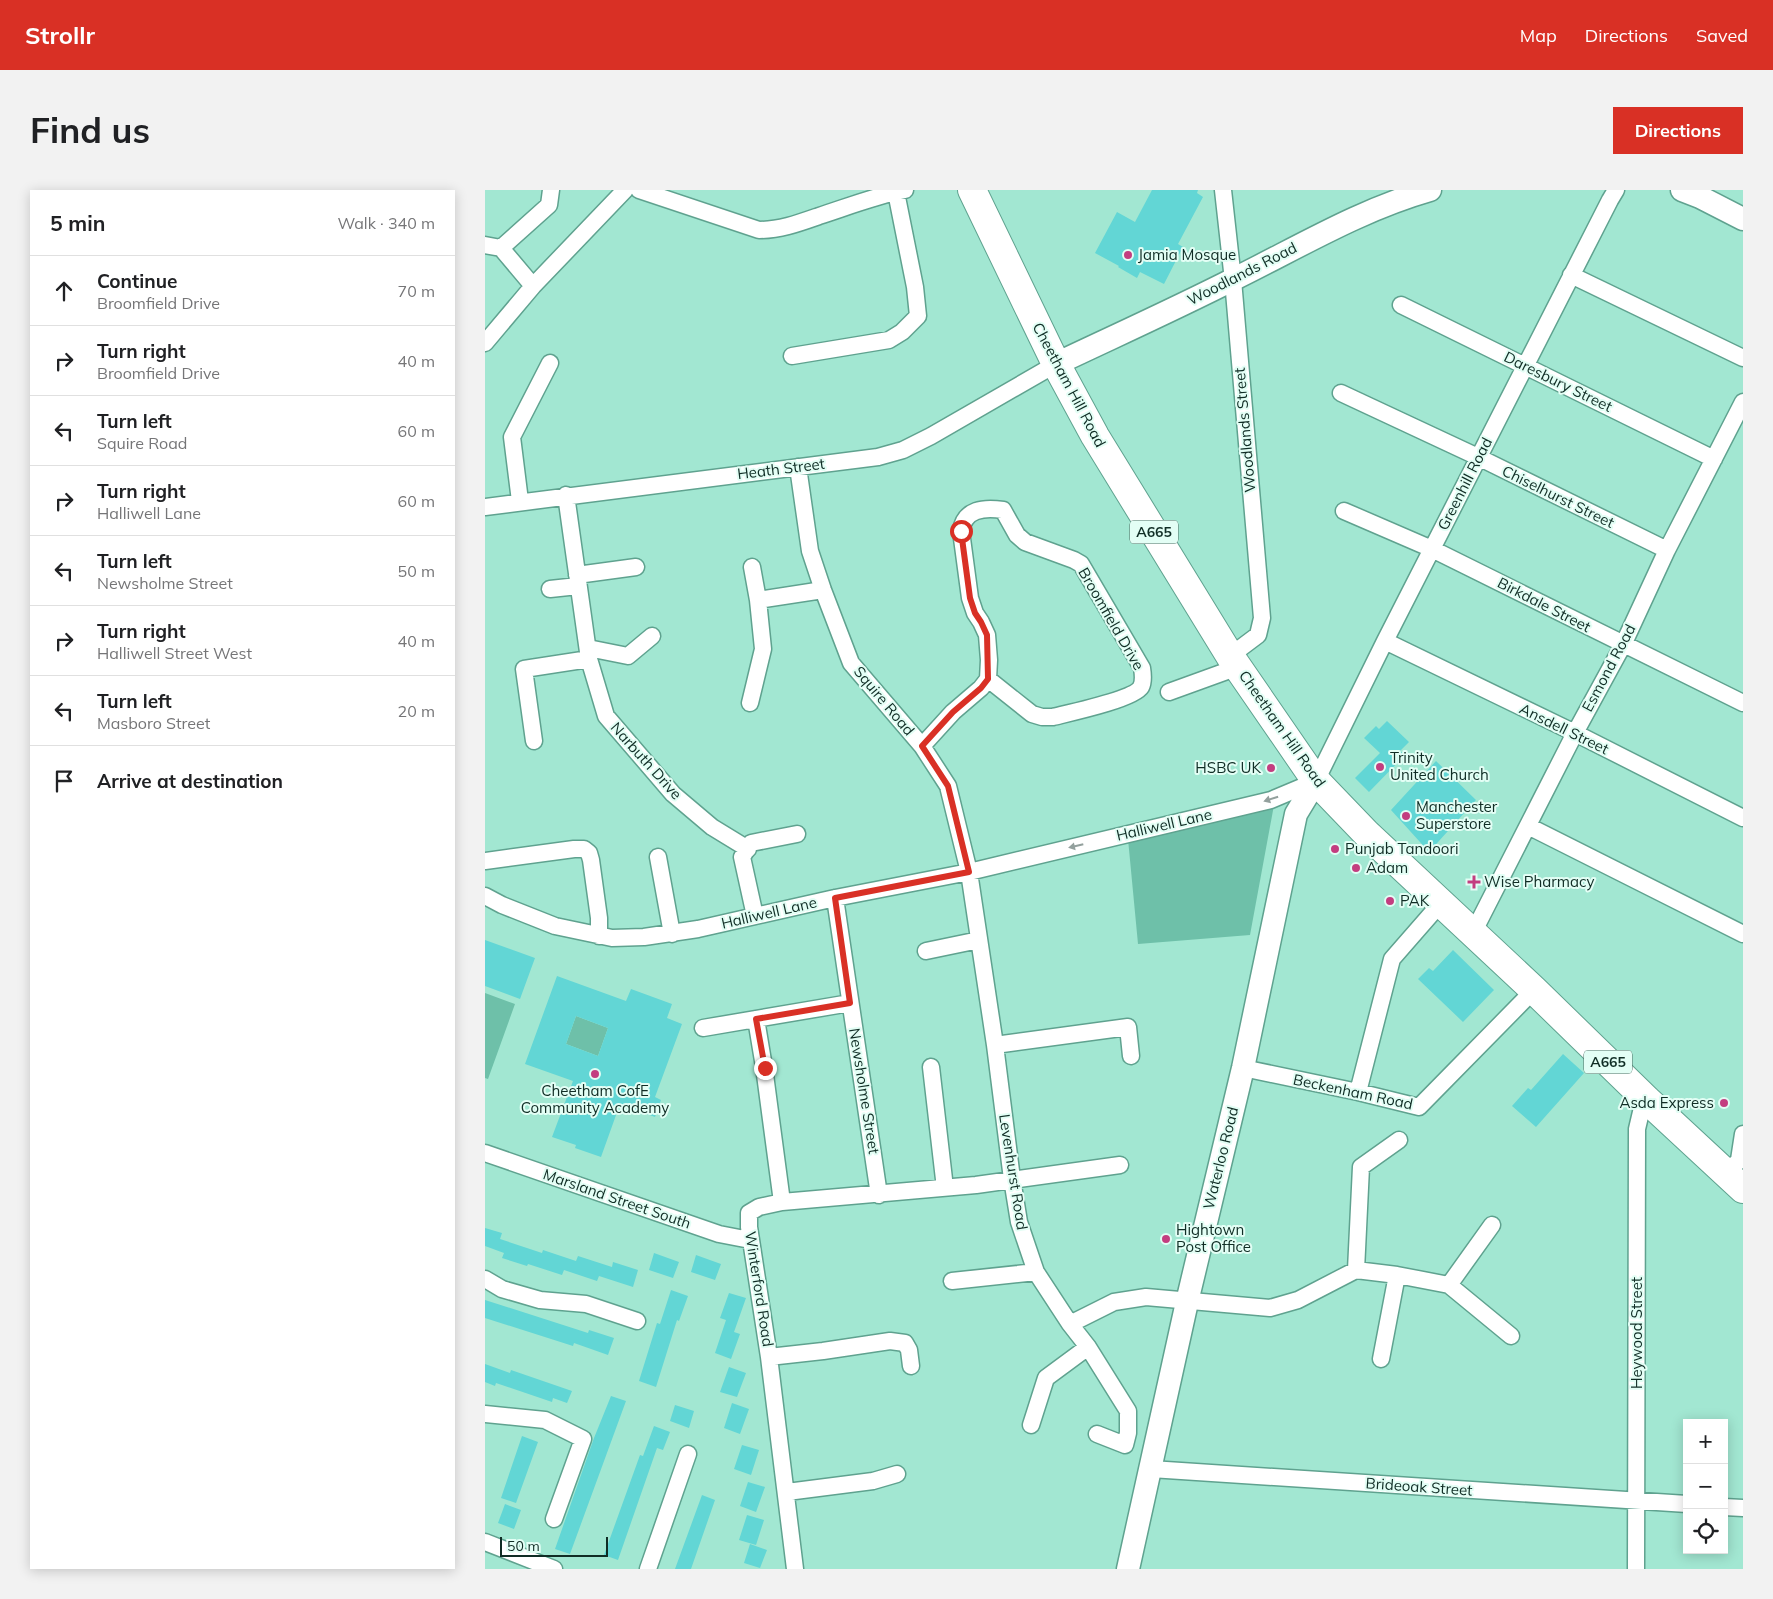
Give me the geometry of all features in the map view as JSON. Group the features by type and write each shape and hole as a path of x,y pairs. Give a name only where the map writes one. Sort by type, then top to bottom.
{"highway":[{"name":"Cheetham Hill Road","path":"972,190 1056,364 1095,436 1234,662 1316,781 1365,833 1534,990 1735,1182"}],"main road":[{"name":"Woodlands Road","path":"1056,364 1233,280 1350,219 1430,190"},
{"path":"1682,190 1743,219"},
{"name":"Waterloo Road","path":"1128,1569 1187,1302 1243,1068 1296,814 1316,781"}],"street":[{"path":"501,248 549,205 551,190"},
{"path":"485,343 533,286 625,190"},
{"path":"639,190 759,230 774,230 796,224 900,191 918,316 902,332 889,340 792,356"},
{"name":"Woodlands Street","path":"1169,692 1234,662 1258,635 1262,618 1233,280 1223,190"},
{"name":"Greenhill Road","path":"1316,781 1431,549 1616,190"},
{"path":"485,245 501,248 533,286"},
{"path":"1571,275 1743,358"},
{"name":"Daresbury Street","path":"1401,305 1714,459"},
{"path":"520,501 512,437 550,363"},
{"name":"Heath Street","path":"485,506 879,457 903,450 931,436 1056,364"},
{"name":"Chiselhurst Street","path":"1341,393 1478,457 1667,550"},
{"name":"Esmond Road","path":"1473,933 1575,733 1623,645 1667,550 1743,402"},
{"name":"Squire Road","path":"798,467 809,543 823,590 851,663 922,746 948,786 969,872"},
{"name":"Narbuth Drive","path":"566,495 588,653 606,716 673,794 712,827 748,849"},
{"name":"Broomfield Drive","path":"993,508 1003,510 1017,535 1025,542 1081,564 1142,668 1143,677 1141,687 1129,696 1053,717 1031,714 988,679 987,635 975,613 970,598 961,531 962,521 966,517 977,511 993,508"},
{"name":"Birkdale Street","path":"1344,511 1431,549 1743,703"},
{"path":"550,589 636,567"},
{"path":"751,703 763,649 758,600 752,567"},
{"path":"758,600 823,590"},
{"path":"535,740 525,669 588,653 628,656 653,636"},
{"name":"Ansdell Street","path":"1385,641 1575,733 1743,818"},
{"path":"922,746 953,712 981,688 988,679"},
{"name":"Halliwell Lane","path":"485,896 502,906 555,926 599,936 619,938 673,934 835,898 969,872 1271,800 1316,781"},
{"path":"1527,826 1743,934"},
{"path":"755,916 743,857 751,843 797,834"},
{"path":"485,861 584,849 589,854 591,860 599,918 599,936"},
{"path":"658,857 673,934"},
{"name":"Levenhurst Road","path":"969,872 1019,1222 1036,1272 1128,1411 1128,1433 1125,1445 1097,1434"},
{"name":"Newsholme Street","path":"835,898 879,1195"},
{"path":"1358,1092 1392,959 1440,904"},
{"path":"926,951 979,940"},
{"name":"Beckenham Road","path":"1243,1068 1419,1107 1534,990"},
{"path":"703,1028 850,1003"},
{"path":"756,1019 765,1068 783,1202"},
{"path":"995,1045 1128,1027 1131,1056"},
{"path":"931,1067 945,1188"},
{"name":"Heywood Street","path":"1636,1569 1637,1129 1641,1112 1647,1100"},
{"path":"1735,1182 1743,1134"},
{"path":"1356,1270 1361,1167 1399,1140"},
{"name":"Marsland Street South","path":"485,1153 719,1234 751,1240"},
{"name":"Winterford Road","path":"795,1569 787,1492 749,1227 749,1213 759,1207 783,1202 945,1188 1120,1165"},
{"path":"1449,1285 1492,1225"},
{"path":"1069,1324 1097,1309 1122,1300 1145,1297 1270,1308 1298,1300 1356,1270 1397,1275 1449,1285 1511,1336"},
{"path":"952,1281 1036,1272"},
{"path":"1381,1359 1397,1275"},
{"path":"485,1279 502,1289 541,1300 587,1304 637,1321"},
{"path":"769,1357 890,1341 905,1343 909,1350 911,1366"},
{"path":"1031,1425 1046,1378 1087,1347"},
{"path":"485,1414 545,1420 583,1439 554,1518"},
{"path":"648,1569 688,1454"},
{"name":"Brideoak Street","path":"1151,1469 1683,1504"},
{"path":"787,1492 873,1481 897,1474"},
{"path":"1728,1507 1743,1508"},
{"path":"485,1542 554,1569"}],"green space":[{"path":"1274,805 1250,935 1138,944 1128,839"},
{"path":"485,993 515,1004 488,1079 485,1078"},
{"path":"576,1016 608,1028 598,1056 566,1044"}],"building":[{"path":"1152,190 1198,190 1197,193 1203,197 1178,244 1183,247 1164,284 1140,272 1137,278 1095,253 1117,212 1135,222"},
{"name":"Trinity United Church","path":"1387,721 1409,742 1400,751 1405,755 1369,792 1355,778 1380,753 1364,738 1376,726 1379,729"},
{"path":"1436,761 1476,800 1429,852 1391,810"},
{"path":"485,940 535,958 520,999 485,986"},
{"path":"1453,950 1494,990 1463,1022 1418,979 1429,968 1433,971"},
{"path":"557,976 626,1001 631,989 672,1004 667,1018 682,1024 655,1097 661,1100 655,1117 620,1104 601,1157 575,1148 576,1145 552,1137 573,1081 525,1064","holes":["576,1016 608,1028 598,1056 566,1044"]},
{"path":"1563,1054 1584,1073 1536,1127 1512,1106 1528,1088 1531,1090"},
{"path":"485,1228 502,1233 500,1239 542,1253 543,1250 576,1261 578,1256 612,1267 613,1262 638,1270 633,1287 599,1276 597,1281 564,1270 562,1275 502,1258 504,1253 485,1246"},
{"path":"654,1253 679,1262 673,1278 649,1270"},
{"path":"696,1255 721,1264 715,1280 691,1272"},
{"path":"671,1290 688,1296 679,1321 677,1320 656,1387 639,1381 657,1323 660,1324"},
{"path":"729,1293 746,1298 734,1332 740,1334 731,1359 715,1353 726,1320 720,1318"},
{"path":"485,1300 588,1333 589,1330 614,1338 608,1355 574,1343 573,1346 485,1318"},
{"path":"485,1364 510,1373 511,1370 572,1391 567,1403 553,1398 552,1402 496,1383 495,1386 485,1382"},
{"path":"729,1367 746,1373 737,1397 720,1392"},
{"path":"611,1396 626,1401 570,1554 555,1549 594,1438"},
{"path":"732,1403 749,1409 740,1434 724,1428"},
{"path":"675,1405 694,1411 689,1428 670,1421"},
{"path":"654,1426 670,1432 663,1450 657,1448 618,1560 604,1555 640,1455 643,1456"},
{"path":"522,1436 538,1442 516,1503 501,1498"},
{"path":"742,1445 759,1450 751,1475 734,1469"},
{"path":"748,1482 765,1487 756,1512 740,1506"},
{"path":"702,1495 715,1500 691,1569 675,1569"},
{"path":"505,1504 521,1510 514,1529 498,1523"},
{"path":"747,1515 764,1520 756,1545 739,1540"},
{"path":"750,1544 767,1550 760,1568 744,1563"}],"place":[{"name":"Jamia Mosque","path":"1128,255"},
{"name":"Trinity United Church","path":"1380,767"},
{"name":"HSBC UK","path":"1271,768"},
{"name":"Manchester Superstore","path":"1406,816"},
{"name":"Punjab Tandoori","path":"1335,849"},
{"name":"Adam","path":"1356,868"},
{"name":"Wise Pharmacy","path":"1474,882"},
{"name":"PAK","path":"1390,901"},
{"name":"Cheetham CofE Community Academy","path":"595,1074"},
{"name":"Asda Express","path":"1724,1103"},
{"name":"Hightown Post Office","path":"1166,1239"}],"route":[{"path":"765,1068 756,1019 850,1003 835,898 969,872 948,786 922,746 953,712 981,688 988,679 987,635 975,613 970,598 961,531"}]}
